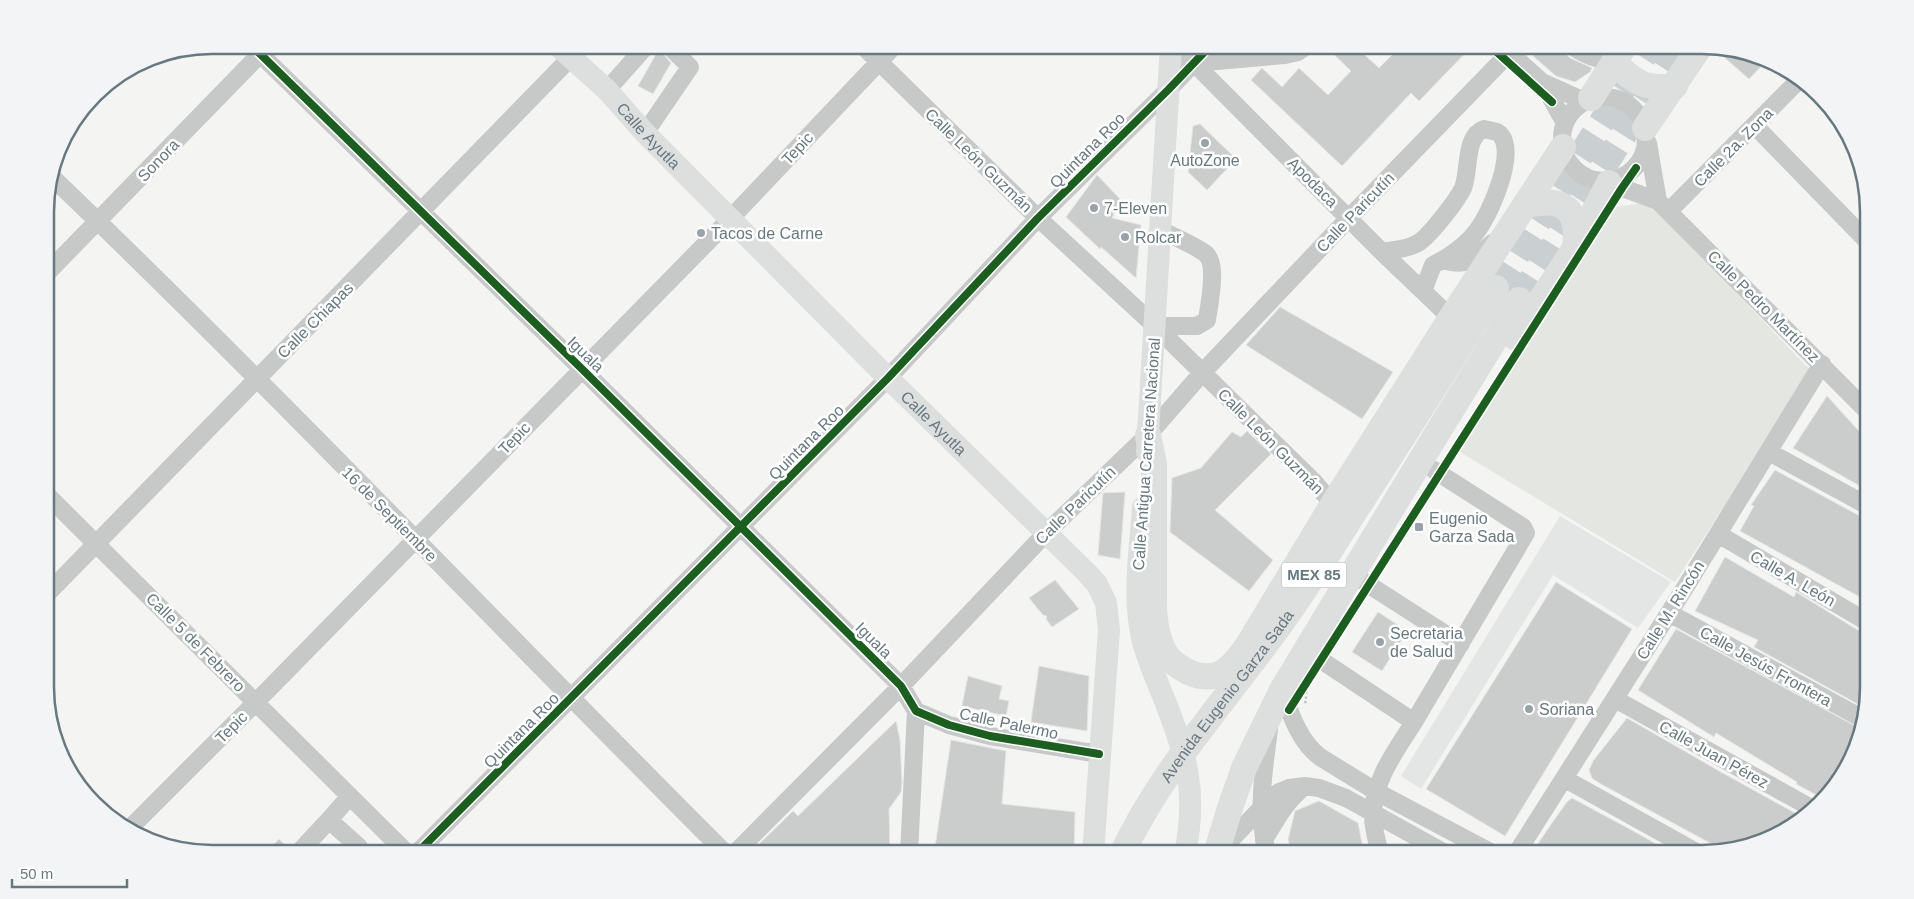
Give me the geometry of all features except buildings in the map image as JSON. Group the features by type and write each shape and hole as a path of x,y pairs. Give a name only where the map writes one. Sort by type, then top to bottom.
{"highway":[{"path":"1620,54 1626,73 1642,84 1658,88 1675,86"},
{"path":"1588,100 1620,54"},
{"path":"1646,133 1695,54"},
{"path":"1148,435 1154,464 1154,607 1155,626 1160,644 1167,657 1176,665 1197,675 1208,677 1219,675 1234,663 1258,628 1330,509 1518,215 1564,135"},
{"path":"1358,565 1392,530 1434,470 1575,248 1610,183"},
{"path":"1518,215 1544,202 1552,202 1567,209 1577,226 1575,248"},
{"name":"Avenida Eugenio Garza Sada","path":"1127,845 1166,778 1255,660 1316,572 1496,288"},
{"name":"MEX 85","path":"1220,845 1244,768 1281,703 1314,655 1358,565 1520,300"},
{"path":"1316,572 1330,509"},
{"path":"1258,628 1287,615"}],"main road":[{"name":"Calle Ayutla","path":"575,54 645,133 888,378 1047,532 1097,584 1106,603 1109,630 1094,845"},
{"name":"Calle Antigua Carretera Nacional","path":"1171,54 1137,588 1140,628 1144,644 1186,762 1191,798 1191,816 1186,845"}],"street":[{"name":"Sonora","path":"54,266 254,54"},
{"name":"Iguala","path":"266,54 420,212 582,369 901,686"},
{"name":"Calle Chiapas","path":"54,587 420,212 565,54"},
{"path":"607,90 639,54"},
{"path":"645,133 690,67 677,54"},
{"name":"Calle León Guzmán","path":"871,54 1038,218 1154,326 1314,482 1330,509"},
{"name":"Tepic","path":"134,824 730,219 887,54"},
{"name":"Apodaca","path":"1185,54 1382,252 1451,318"},
{"name":"Quintana Roo","path":"425,845 888,378 1038,218 1202,54"},
{"path":"1194,63 1290,54"},
{"name":"Calle Paricutín","path":"743,845 901,686 1047,532 1148,435 1202,373 1503,54"},
{"path":"1515,54 1542,82 1564,135 1566,158 1583,176 1610,183 1625,176 1636,168 1643,157 1646,133"},
{"path":"1584,54 1620,54"},
{"path":"1542,82 1588,100"},
{"name":"Calle 2a. Zona","path":"1664,206 1755,126 1795,84"},
{"path":"1564,135 1572,110 1588,100 1608,97 1622,100 1641,117 1664,206"},
{"path":"1755,126 1860,234"},
{"path":"1382,252 1417,244 1448,210 1460,193 1467,175 1470,149 1475,135 1484,129 1497,132 1505,142 1505,158 1488,214 1470,238 1439,263 1423,291"},
{"name":"16 de Septiembre","path":"57,182 256,379 717,845"},
{"name":"Calle Pedro Martínez","path":"1610,183 1664,206 1860,404"},
{"path":"1417,244 1439,263 1460,264 1471,260 1518,215"},
{"path":"1154,326 1197,326 1207,320 1211,293 1212,262 1206,254 1160,230"},
{"name":"Calle M. Rincón","path":"1522,845 1669,613 1822,364"},
{"path":"1769,452 1860,502"},
{"path":"1378,845 1373,812 1377,792 1387,767 1462,644 1526,533 1522,527 1434,470"},
{"name":"Calle 5 de Febrero","path":"54,502 399,845"},
{"name":"Calle A. León","path":"1718,534 1860,618"},
{"path":"1358,565 1462,644"},
{"name":"Calle Jesús Frontera","path":"1669,613 1857,716"},
{"path":"1314,655 1414,722"},
{"path":"901,686 916,711 909,845"},
{"name":"Calle Juan Pérez","path":"1615,699 1807,805"},
{"path":"1281,703 1312,751 1328,763 1377,792 1477,845"},
{"path":"1266,845 1261,808 1281,703"},
{"name":"Calle Palermo","path":"916,711 949,725 990,736 1099,754"},
{"path":"1564,779 1684,845"},
{"path":"1267,845 1282,808 1305,786"},
{"path":"1226,845 1279,792 1289,788 1305,786 1334,793 1373,812 1431,845"},
{"path":"306,845 350,796"},
{"path":"329,820 357,845"}],"path":[{"path":"1281,703 1314,655"}],"shaded area":[{"path":"1650,202 1812,372 1675,582 1460,452 1616,207"},
{"path":"1560,516 1671,582 1638,628 1553,575 1421,789 1401,776"}],"tunnel":[{"path":"1496,288 1645,54"},
{"path":"1519,300 1675,54"}],"cycle path":[{"path":"260,54 582,369 901,686 916,711 949,725 990,736 1099,754"},
{"path":"425,845 888,378 1038,218 1202,54"},
{"path":"1499,54 1552,102"},
{"path":"1289,710 1636,168"}],"place":[{"name":"AutoZone","path":"1205,143"},
{"name":"7-Eleven","path":"1094,208"},
{"name":"Tacos de Carne","path":"701,233"},
{"name":"Rolcar","path":"1125,237"},
{"name":"Eugenio Garza Sada","path":"1419,527"},
{"name":"Secretaria de Salud","path":"1380,642"},
{"name":"Soriana","path":"1529,709"}]}
